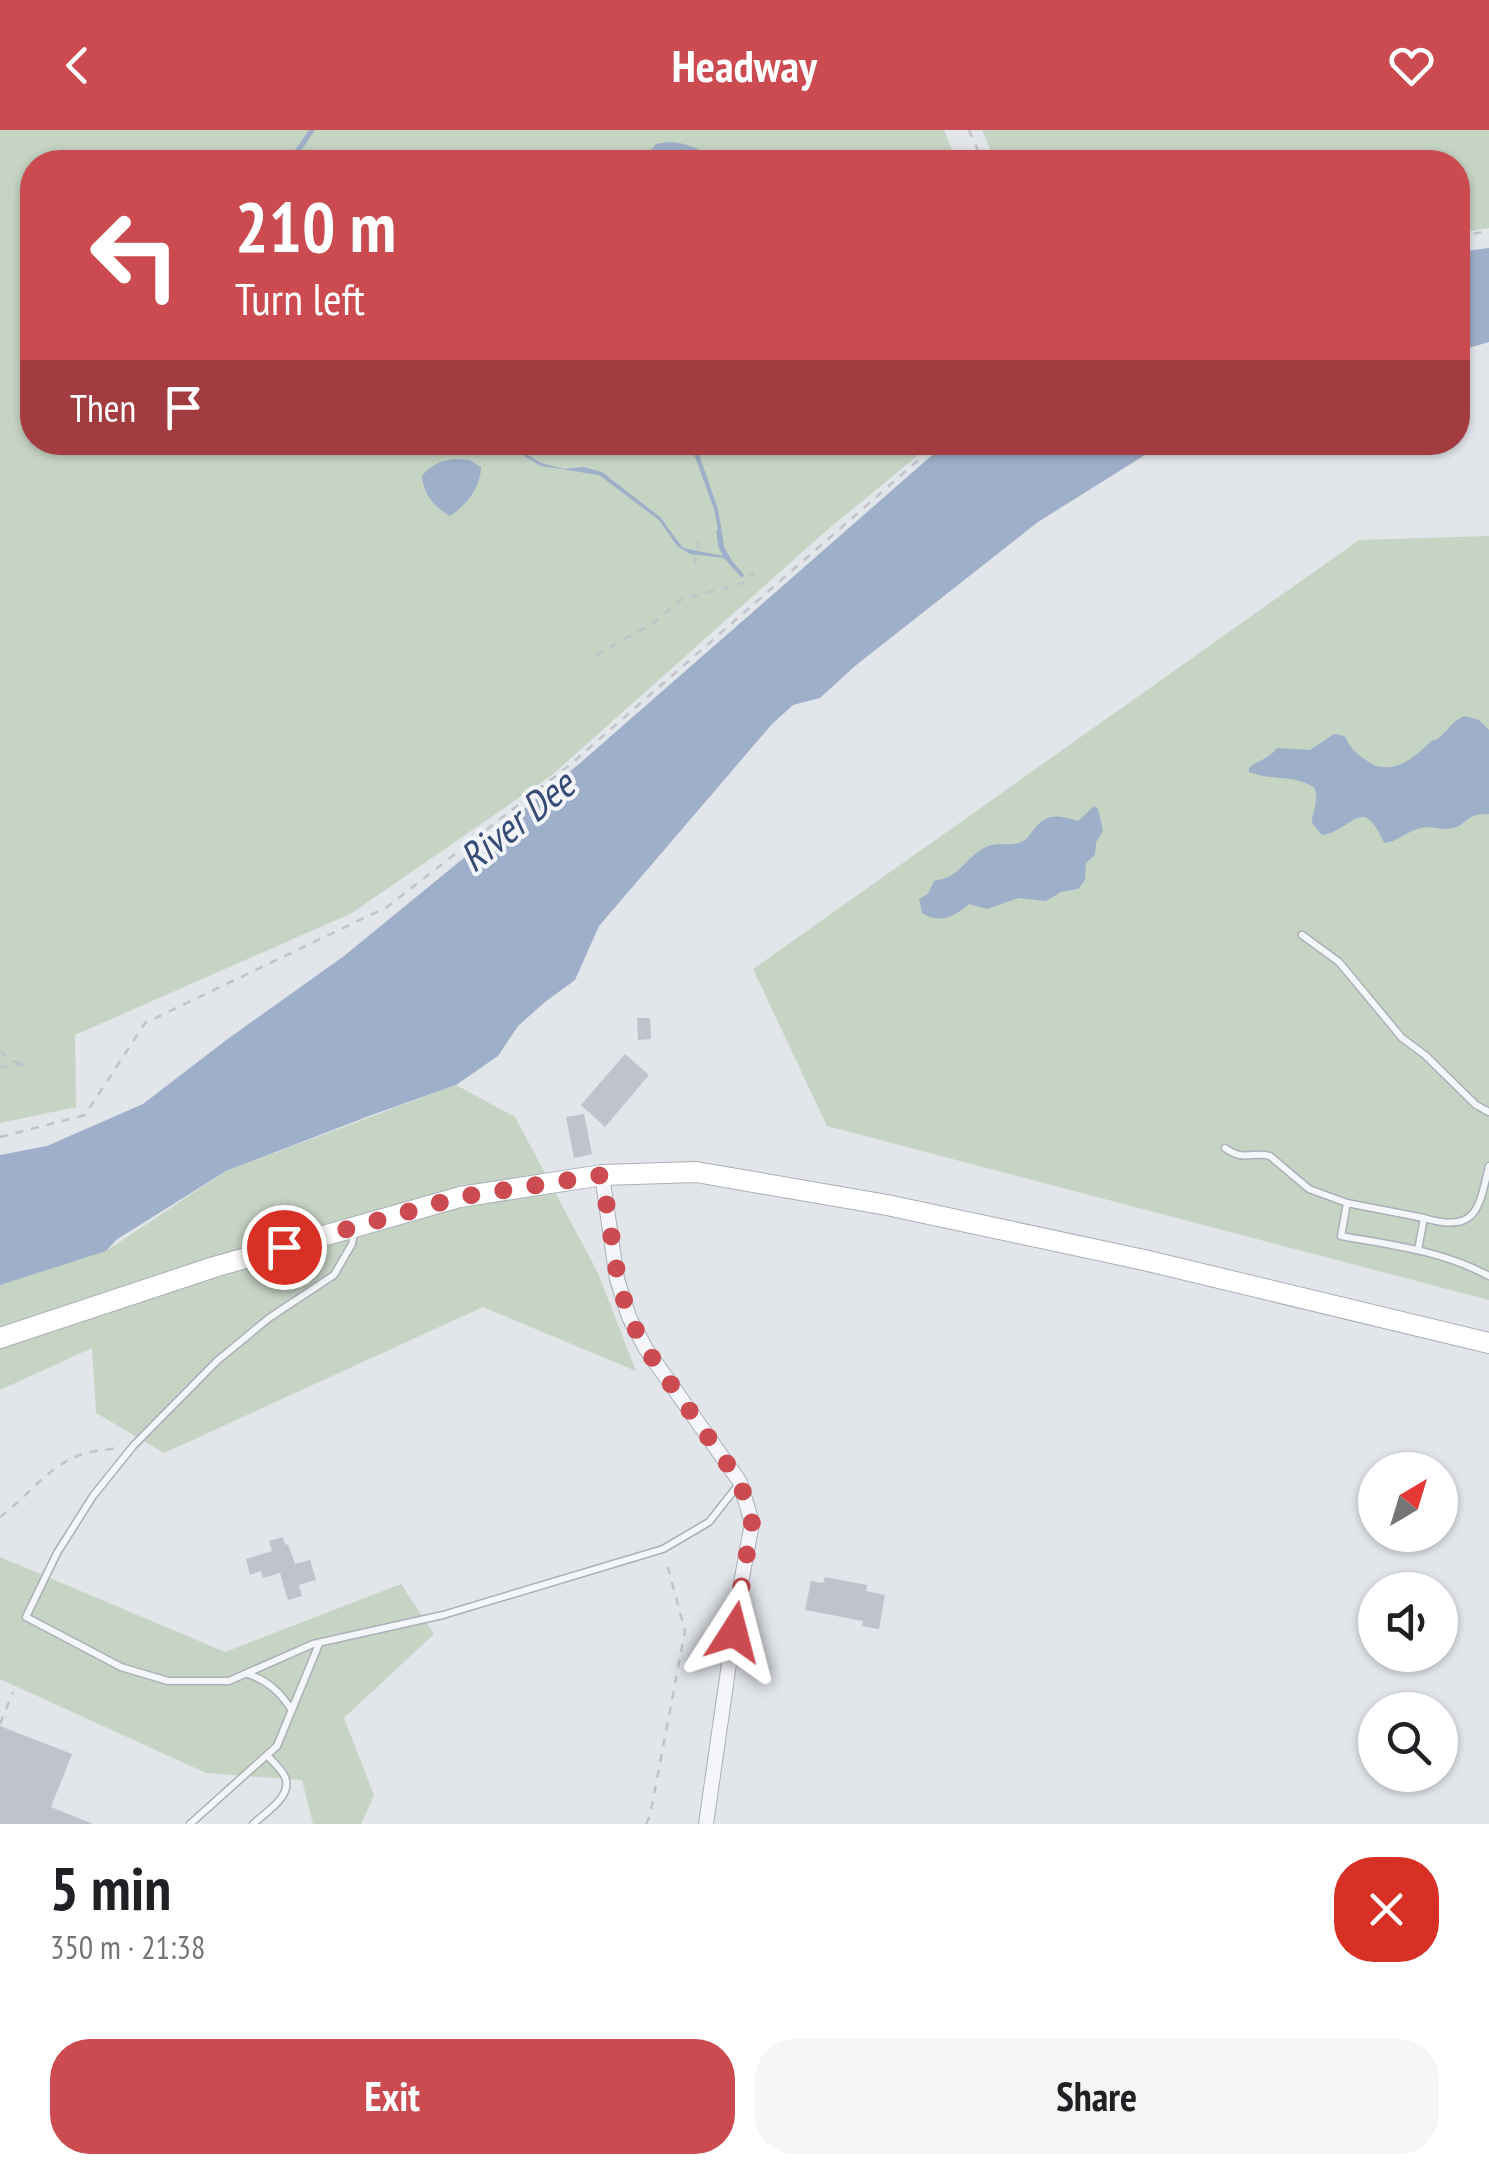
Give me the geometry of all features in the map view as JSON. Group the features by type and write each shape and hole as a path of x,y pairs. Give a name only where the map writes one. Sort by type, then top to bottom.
{"main road":[{"path":"0,1338 214,1267 460,1197 602,1175 696,1172 887,1205 1144,1260 1489,1343"}],"street":[{"path":"602,1175 618,1279 629,1317 646,1349 740,1482 752,1523 706,1824"}],"lane":[{"path":"1302,935 1339,962 1402,1038 1489,1112"},
{"path":"1225,1148 1242,1156 1270,1156 1309,1190 1332,1200 1441,1223 1471,1216 1480,1207 1489,1166"},
{"path":"1347,1203 1341,1236 1418,1250 1489,1276"},
{"path":"1418,1250 1424,1218"},
{"path":"354,1227 352,1244 334,1274 269,1318 217,1361 134,1445 93,1496 57,1552 26,1617 121,1667 168,1681 229,1682 319,1643 443,1614 663,1549 709,1522 740,1482"},
{"path":"190,1824 277,1746 319,1643"},
{"path":"247,1674 271,1685 292,1710"},
{"path":"253,1824 284,1795 287,1784 267,1755"}],"path":[{"path":"0,1138 85,1115 145,1023 387,907 571,764 924,455"},
{"path":"695,566 699,539"},
{"path":"596,655 655,622 682,599 733,586 754,573"},
{"path":"0,1051 12,1061 26,1064 0,1067"},
{"path":"0,1517 50,1472 77,1456 134,1445"},
{"path":"646,1824 685,1630 663,1549"},
{"path":"0,1724 13,1692"}],"green space":[{"path":"0,130 944,130 952,150 20,150 20,455 918,455 826,531 552,775 352,913 75,1035 76,1107 0,1123"},
{"path":"982,130 1489,130 1489,228 1470,231 1470,150 991,150"},
{"path":"1489,536 1489,1300 827,1126 753,969 1359,540"},
{"path":"456,1085 515,1117 598,1273 636,1371 483,1307 164,1453 96,1413 92,1348 0,1390 0,1276 106,1251 226,1171"},
{"path":"0,1557 225,1652 401,1584 434,1634 344,1718 374,1795 361,1824 313,1824 302,1780 206,1773 0,1679"}],"water":[{"path":"680,143 700,150 651,150 656,144"},
{"path":"1489,248 1489,342 1470,348 1470,250"},
{"path":"522,455 564,469 583,467 602,472 660,517 683,548 723,556 714,509 694,455 699,455 718,509 725,552 744,575 742,578 724,558 690,554 677,546 659,520 599,475 541,466"},
{"name":"River Dee","path":"932,455 1145,455 1038,522 820,698 793,705 772,724 599,926 575,980 518,1026 498,1056 456,1085 226,1171 116,1240 106,1251 0,1285 0,1155 47,1146 143,1104 344,956 579,764"},
{"path":"469,460 481,467 472,494 450,516 431,500 422,476 437,464"},
{"path":"1465,716 1479,720 1489,730 1489,814 1475,815 1453,828 1421,828 1384,843 1376,828 1363,817 1322,835 1312,823 1314,787 1249,772 1249,768 1277,748 1310,750 1334,734 1344,736 1371,763 1391,767 1411,758"},
{"path":"1094,806 1103,830 1078,889 1061,892 1046,901 1019,898 987,909 969,904 947,918 922,913 919,899 928,894 934,881 957,871 979,851 990,845 1021,842 1050,817 1078,821"}],"building":[{"path":"637,1018 650,1018 651,1039 638,1040"},
{"path":"625,1054 649,1075 605,1127 581,1105"},
{"path":"584,1114 592,1154 574,1158 566,1117"},
{"path":"283,1537 295,1564 310,1560 316,1580 299,1585 302,1596 288,1600 280,1573 263,1578 261,1571 250,1575 246,1559 272,1551 269,1541"},
{"path":"825,1577 867,1585 866,1591 885,1595 879,1629 862,1626 863,1621 805,1610 811,1581 823,1583"},
{"path":"0,1726 72,1754 51,1807 93,1824 0,1824"}],"waterway":[{"path":"298,150 312,130"},
{"path":"719,532 728,559"}],"route":[{"path":"284,1247 460,1197 602,1175 618,1279 629,1317 646,1349 740,1482 752,1523 734,1632"}]}
